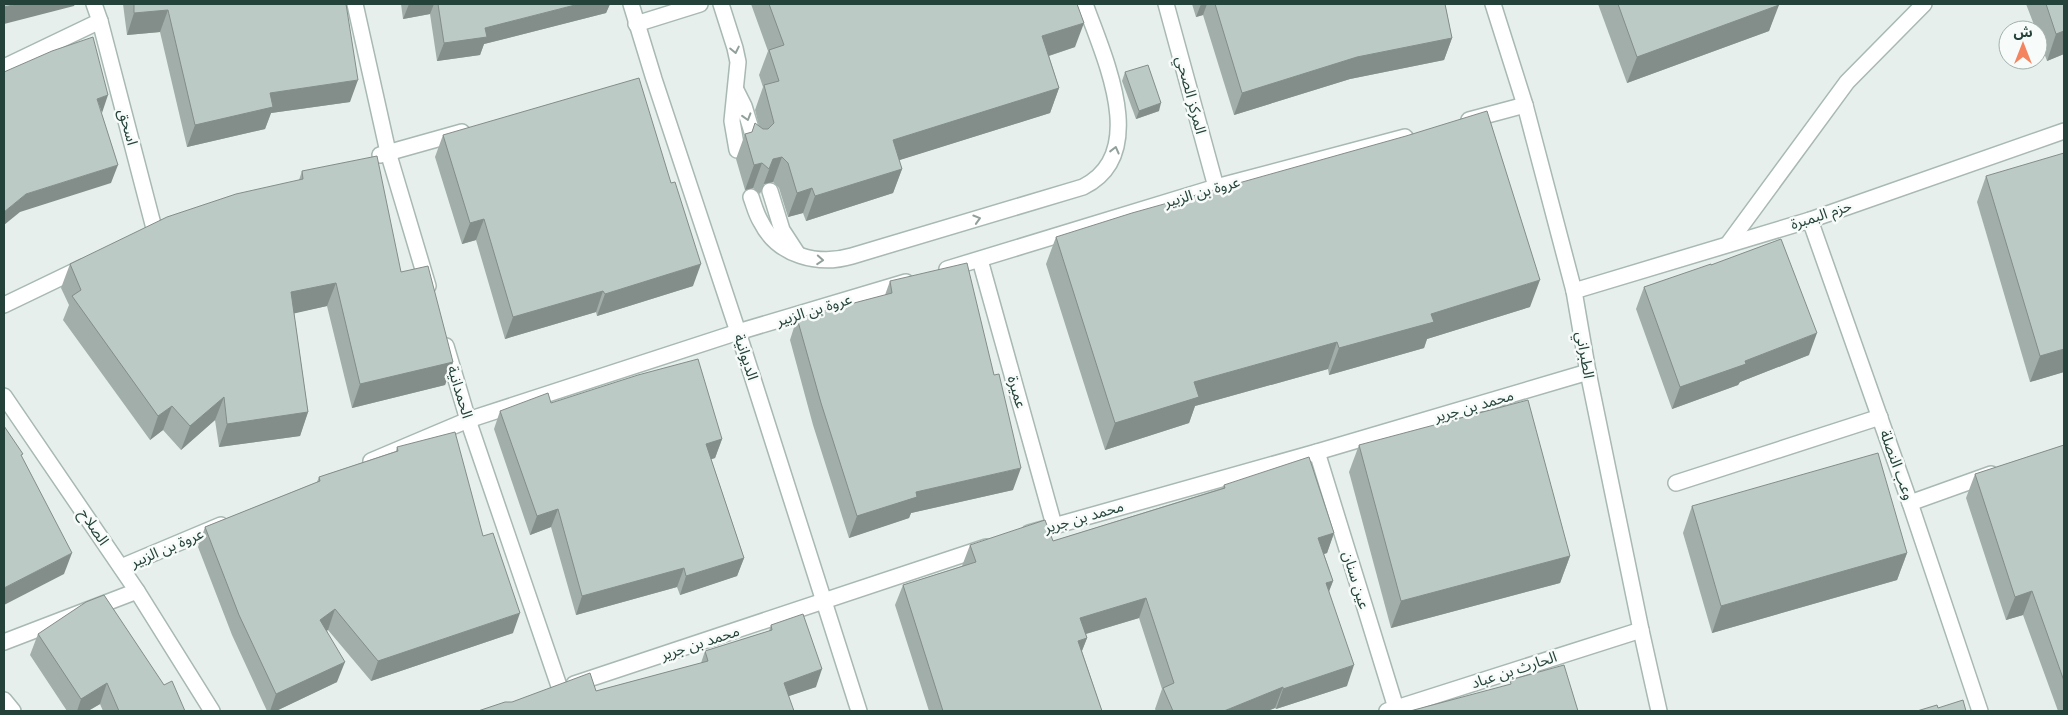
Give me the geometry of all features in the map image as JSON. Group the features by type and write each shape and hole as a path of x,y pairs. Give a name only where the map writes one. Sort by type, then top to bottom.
{"street":[{"name":"اسحق","path":"94,4 155,233"},
{"path":"356,4 388,152 431,296"},
{"name":"الديوانية","path":"631,4 649,81 738,332 859,711"},
{"path":"636,24 700,4"},
{"path":"721,4 736,55 738,76 732,121 737,150"},
{"path":"751,196 761,223 777,243 800,256 812,260 839,260 1083,187 1094,182 1103,173 1115,152 1118,123 1114,88 1085,4"},
{"name":"المركز الصحي","path":"1166,4 1216,187"},
{"name":"الطبراني","path":"1493,4 1525,105 1574,291 1588,372 1659,711"},
{"path":"1728,244 1847,82 1924,4"},
{"path":"4,67 100,21"},
{"path":"736,90 744,106 756,144"},
{"path":"1458,123 1525,105"},
{"path":"370,159 388,152 473,129"},
{"name":"حزم البمبرة","path":"1574,291 1810,220 2064,131"},
{"name":"عروة بن الزبير","path":"359,466 468,420 738,332 1216,187 1419,133"},
{"path":"770,191 782,230 800,256"},
{"name":"وعب النصلة","path":"1810,220 1910,503 1980,711"},
{"name":"عميرة","path":"980,260 1054,524"},
{"path":"4,304 93,262"},
{"name":"الحمدانية","path":"442,334 468,420 560,689"},
{"name":"محمد بن جرير","path":"1017,537 1054,524 1316,452 1588,372"},
{"name":"الصلاح","path":"4,396 137,591 212,711"},
{"path":"1676,483 1880,418"},
{"name":"عين سنان","path":"1316,452 1392,710"},
{"path":"1910,503 2001,470"},
{"name":"عروة بن الزبير","path":"121,567 231,521"},
{"name":"محمد بن جرير","path":"544,695 999,543"},
{"name":"عروة بن الزبير","path":"4,642 137,591"},
{"name":"الحارث بن عباد","path":"1392,710 1641,630"},
{"path":"4,700 14,711"}],"building":[{"path":"4,4 18,4 4,7"},
{"path":"134,4 346,4 358,80 270,93 273,107 195,125 168,10 134,13"},
{"path":"438,4 579,4 485,28 487,37 444,43"},
{"path":"769,4 1077,4 1084,23 1042,36 1059,88 893,140 902,169 815,196 812,188 797,193 788,163 782,157 773,159 769,169 762,163 754,165 745,134 752,132 755,123 763,129 768,129 774,123 764,85 779,81 769,50 784,45"},
{"path":"1215,4 1445,4 1452,38 1357,57 1242,93"},
{"path":"1618,4 1778,4 1779,5 1637,57"},
{"path":"2046,4 2064,4 2064,31 2056,34"},
{"path":"93,37 108,95 97,99 118,165 26,194 4,212 4,72 52,51"},
{"path":"1148,65 1161,103 1139,111 1125,72"},
{"path":"639,78 671,183 675,182 701,264 605,294 603,291 513,317 484,219 470,223 443,135"},
{"path":"1487,111 1540,280 1431,314 1434,322 1339,348 1337,342 1194,382 1199,397 1115,423 1056,237 1132,213 1406,136"},
{"path":"2064,153 2064,349 2040,356 1986,176"},
{"path":"377,156 401,272 428,266 453,362 360,384 336,283 291,292 308,412 227,424 224,397 190,426 172,406 158,416 72,296 81,290 70,264 167,217 236,194 303,179 302,171"},
{"path":"1781,239 1817,333 1745,361 1746,364 1680,387 1644,287"},
{"path":"967,263 994,375 999,374 1021,468 916,492 917,497 857,516 821,403 797,318 892,293 890,281"},
{"path":"698,359 722,439 706,444 744,558 686,576 684,568 582,596 558,509 537,516 500,411 548,393 551,403 638,375"},
{"path":"1528,400 1570,556 1401,601 1359,445"},
{"path":"4,426 23,454 21,455 72,553 4,588"},
{"path":"455,432 483,536 493,533 520,613 378,661 335,609 320,620 345,662 276,694 239,615 205,527 320,481 319,477 398,451 397,447"},
{"path":"2064,445 2064,681 2032,591 2015,597 1975,474"},
{"path":"1878,453 1907,553 1721,606 1692,506"},
{"path":"1309,457 1334,533 1318,538 1333,581 1326,583 1354,665 1283,689 1283,687 1224,711 1173,711 1163,688 1174,683 1146,598 1080,618 1087,638 1078,641 1102,711 943,711 903,585 976,562 970,545 1045,520 1053,541 1225,488 1224,485"},
{"path":"104,595 164,685 172,681 185,711 119,711 107,683 81,699 38,634 86,602"},
{"path":"803,614 822,669 784,683 794,711 478,711 505,702 512,702 590,673 596,691 708,661 705,651 772,630 771,625"},
{"path":"1564,665 1578,711 1410,711 1511,684 1510,680"},
{"path":"1963,700 1966,711 1917,711 1937,705 1938,708"}]}
